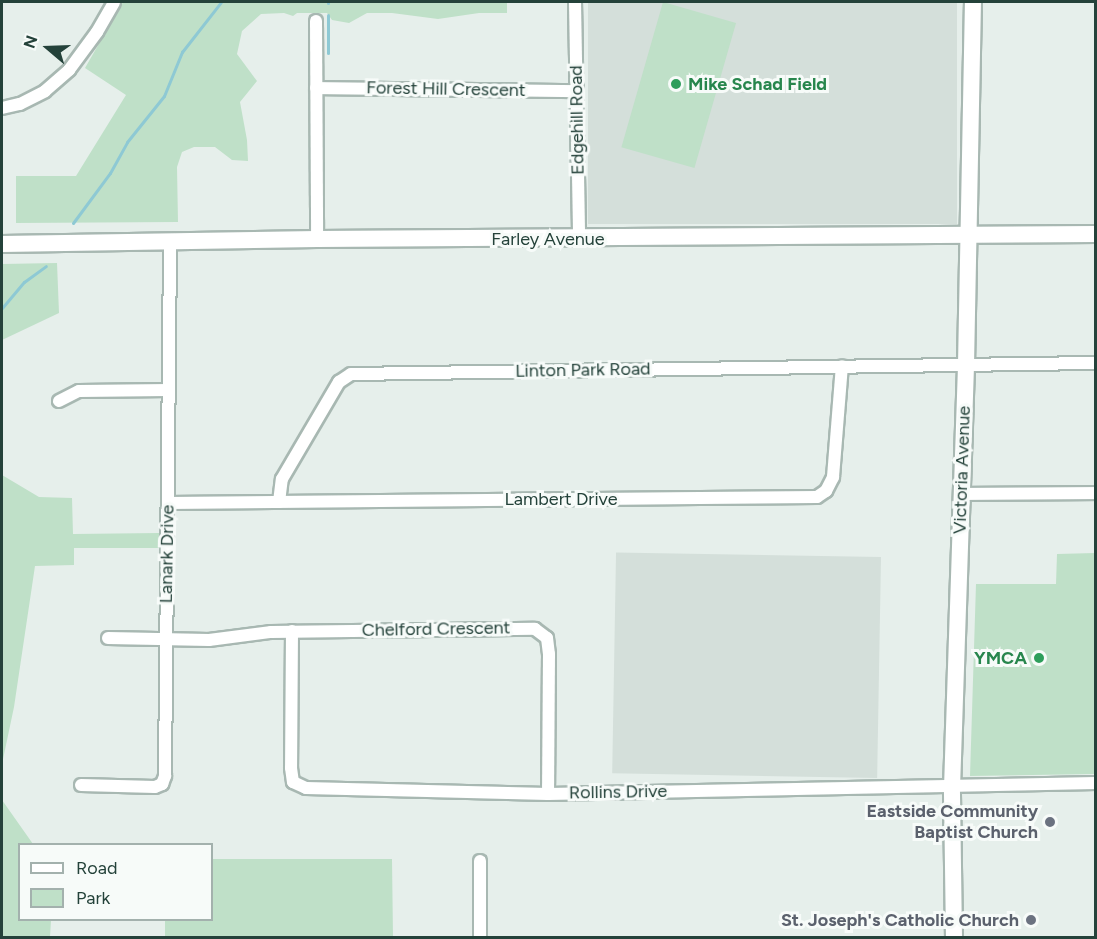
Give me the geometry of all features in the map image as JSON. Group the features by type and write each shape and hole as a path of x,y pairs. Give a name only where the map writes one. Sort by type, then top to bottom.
{"street":[{"path":"2,108 20,104 45,91 69,70 98,32 114,2"},
{"name":"Edgehill Road","path":"575,2 579,239"},
{"name":"Victoria Avenue","path":"954,938 952,788 966,364 973,2"},
{"path":"316,21 317,239"},
{"name":"Forest Hill Crescent","path":"316,88 577,91"},
{"name":"Farley Avenue","path":"2,244 317,239 1095,234"},
{"name":"Lanark Drive","path":"81,785 155,787 162,784 165,776 170,241"},
{"name":"Linton Park Road","path":"279,502 282,479 339,382 351,374 1095,363"},
{"name":"Lambert Drive","path":"168,503 817,497 826,491 833,477 842,366"},
{"path":"59,401 79,391 169,390"},
{"path":"962,494 1095,493"},
{"name":"Chelford Crescent","path":"108,638 209,640 255,633 291,631 535,629 547,638 549,654 548,794"},
{"name":"Rollins Drive","path":"291,631 291,768 293,782 306,788 548,794 952,788 1095,783"},
{"path":"480,861 480,938"}],"shaded area":[{"path":"588,2 957,2 957,224 588,224"},
{"path":"616,552 881,557 877,778 612,773"}],"green space":[{"path":"123,2 507,2 507,13 479,13 438,19 392,13 367,13 349,23 332,20 327,13 297,13 293,16 284,13 261,14 242,31 237,54 257,81 240,102 247,140 248,161 232,160 215,147 194,147 182,152 177,167 178,222 16,223 16,176 76,176 126,95 85,68"},
{"name":"Mike Schad Field","path":"663,2 736,23 694,168 621,147"},
{"path":"57,263 59,313 2,340 2,264"},
{"path":"2,475 39,497 72,498 73,534 159,533 159,548 74,548 74,565 35,566 14,707 2,764"},
{"path":"1095,553 1095,774 970,776 976,584 1056,584 1057,554"},
{"path":"2,800 32,843 18,843 18,921 51,921 50,937 2,937"},
{"path":"213,859 392,859 393,937 165,937 165,921 213,921"}],"waterway":[{"path":"73,223 110,173 127,142 164,96 182,52 221,2"},
{"path":"328,15 328,53"},
{"path":"2,308 24,282 46,266"}],"place":[{"name":"Mike Schad Field","path":"676,84"},
{"name":"YMCA","path":"1039,658"},
{"name":"Eastside Community Baptist Church","path":"1050,822"},
{"name":"St. Joseph's Catholic Church","path":"1031,920"}]}
